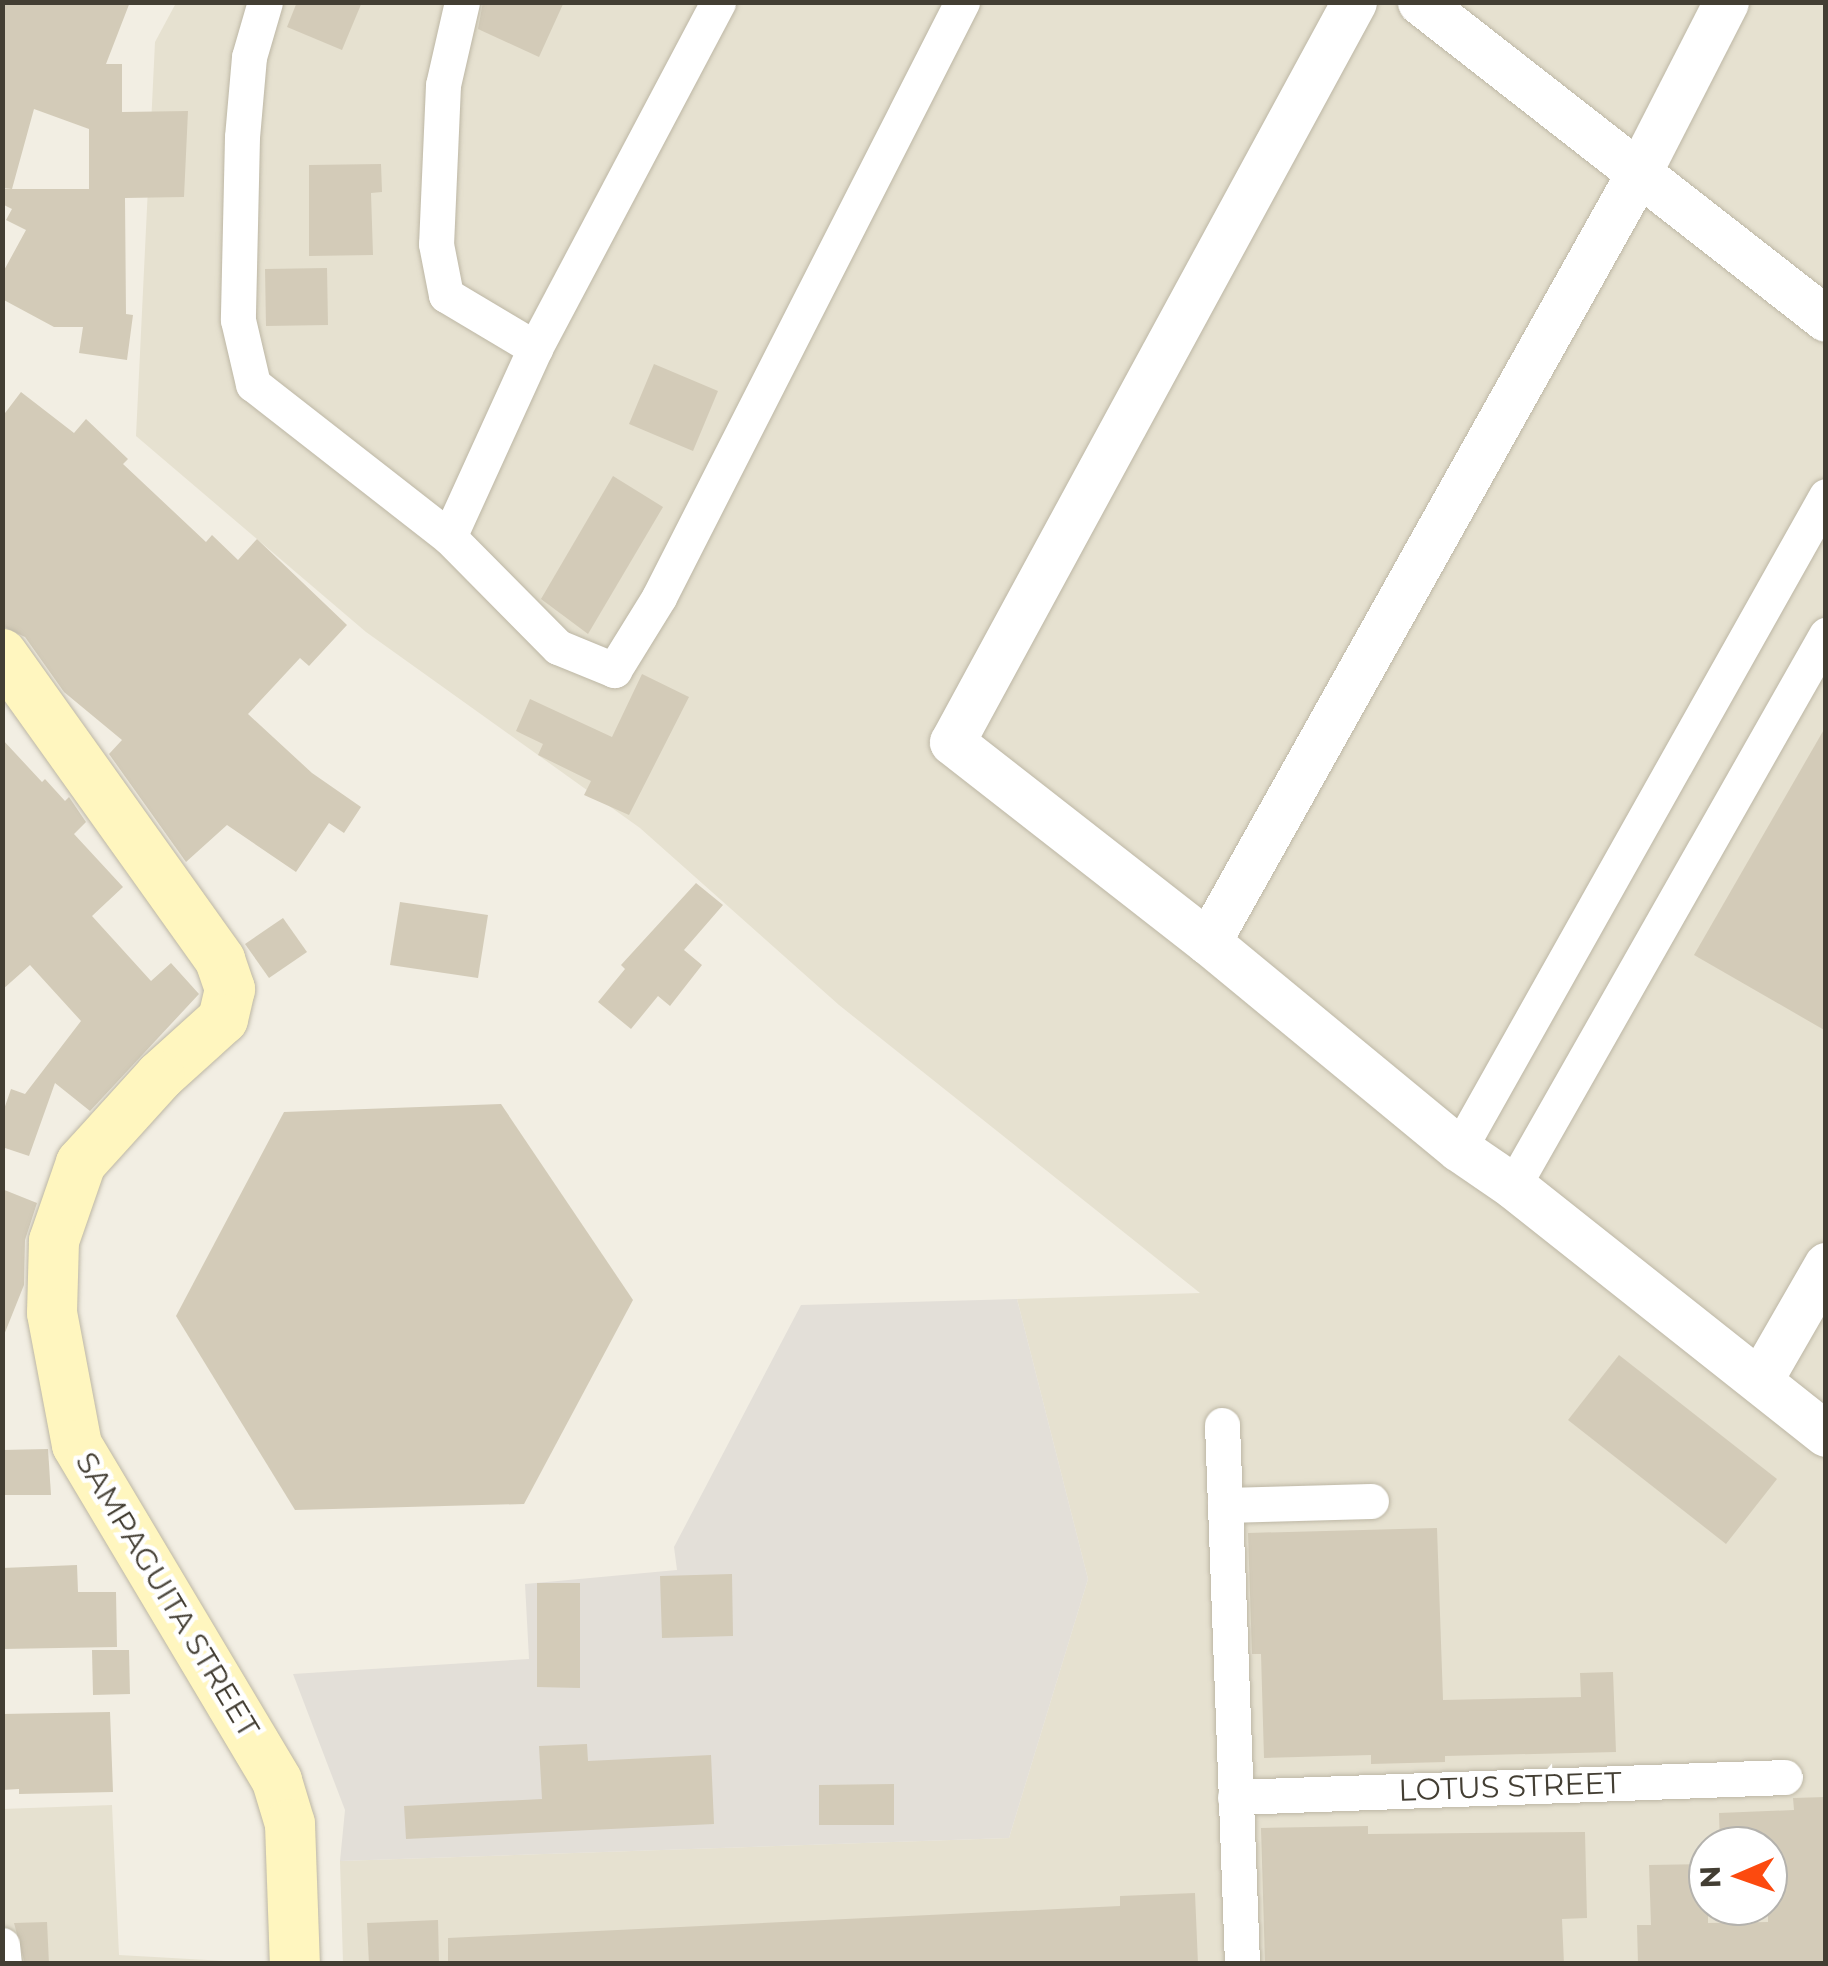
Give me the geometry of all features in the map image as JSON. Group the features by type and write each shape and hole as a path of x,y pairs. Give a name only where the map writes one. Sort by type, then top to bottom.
{"main road":[{"name":"SAMPAGUITA STREET","path":"2,654 220,960 230,989 223,1020 160,1076 81,1164 54,1241 54,1328 77,1445 277,1781 290,1824 295,1964"}],"street":[{"path":"265,2 249,57 242,137 238,320 252,384 449,537 558,647 614,670 659,598 962,2"},
{"path":"462,2 442,85 436,244 446,295 534,348"},
{"path":"449,537 534,348 718,2"},
{"path":"1354,2 952,742 1208,942 1459,1149 1513,1186 1826,1434"},
{"path":"1420,2 1826,319"},
{"path":"1208,942 1640,172 1726,2"},
{"path":"1459,1149 1826,496"},
{"path":"1513,1186 1826,635"},
{"path":"1760,1380 1826,1265"},
{"path":"1222,1425 1242,1964"},
{"path":"1225,1505 1371,1500"},
{"name":"LOTUS STREET","path":"1235,1797 1785,1777"},
{"path":"2,1945 4,1964"}],"shaded area":[{"path":"176,3 1825,3 1825,1963 343,1963 340,1861 1009,1838 1088,1579 1017,1299 1200,1293 839,1005 640,828 366,632 136,436 155,42"},
{"path":"1017,1299 1088,1579 1009,1838 340,1861 345,1810 293,1674 529,1659 525,1584 677,1570 674,1547 801,1305"},
{"path":"112,1805 119,1955 261,1963 3,1963 2,1809"}],"building":[{"path":"2,2 130,2 106,64 122,64 122,112 188,111 184,197 125,198 126,314 133,315 127,360 79,353 83,327 54,327 2,299 2,274 26,230 6,220 12,209 2,204 2,189 12,189 2,188","holes":["34,109 89,129 89,189 12,189"]},
{"path":"297,2 362,2 342,50 287,27"},
{"path":"483,2 564,2 539,57 478,29"},
{"path":"381,164 382,192 371,193 373,255 309,256 309,165"},
{"path":"327,268 328,325 266,326 265,269"},
{"path":"654,364 718,391 693,451 629,424"},
{"path":"21,392 74,433 86,419 128,459 123,464 206,542 212,535 238,560 257,539 347,625 309,666 300,658 248,714 312,773 361,807 344,833 329,823 296,872 227,825 186,862 109,754 122,740 64,692 25,637 2,626 2,417"},
{"path":"613,476 663,507 588,634 541,599"},
{"path":"642,674 689,697 629,815 584,795 591,781 538,755 543,744 516,731 530,699 612,737"},
{"path":"1826,726 1826,1031 1694,955"},
{"path":"2,739 42,782 45,779 65,801 69,797 86,822 74,834 123,887 92,916 151,981 171,963 199,994 90,1111 55,1083 29,1156 2,1147 2,1115 11,1089 25,1094 81,1021 30,965 2,990"},
{"path":"696,883 723,905 684,950 702,965 670,1006 658,996 631,1029 598,1002 625,969 621,965"},
{"path":"400,902 488,915 478,978 390,965"},
{"path":"283,918 307,952 269,978 245,944"},
{"path":"501,1104 633,1300 524,1504 295,1510 176,1316 284,1112"},
{"path":"2,1189 37,1203 25,1240 24,1285 4,1335"},
{"path":"1619,1355 1777,1479 1726,1544 1568,1420"},
{"path":"48,1449 51,1495 2,1495 2,1450"},
{"path":"1437,1528 1443,1700 1581,1697 1580,1673 1613,1672 1616,1752 1445,1756 1445,1762 1371,1764 1371,1755 1264,1758 1261,1654 1252,1654 1248,1533"},
{"path":"77,1565 78,1592 116,1592 117,1647 2,1649 2,1568"},
{"path":"732,1574 733,1636 662,1638 660,1576"},
{"path":"537,1583 580,1583 580,1688 537,1687"},
{"path":"92,1650 129,1650 130,1694 93,1695"},
{"path":"110,1712 113,1792 19,1794 19,1789 2,1790 2,1714"},
{"path":"587,1744 588,1761 711,1755 714,1824 406,1839 404,1806 542,1799 539,1746"},
{"path":"894,1784 894,1825 819,1825 819,1785"},
{"path":"1826,1797 1826,1964 1638,1964 1637,1925 1651,1925 1649,1865 1688,1864 1688,1926 1788,1926 1788,1826 1719,1826 1719,1813 1794,1810 1793,1798"},
{"path":"1368,1826 1368,1834 1585,1832 1587,1918 1562,1919 1564,1964 1265,1964 1261,1828"},
{"path":"1195,1893 1198,1964 448,1964 448,1938 1120,1906 1120,1896"},
{"path":"438,1920 439,1964 369,1964 367,1923"},
{"path":"47,1922 49,1964 25,1964 14,1923"}]}
